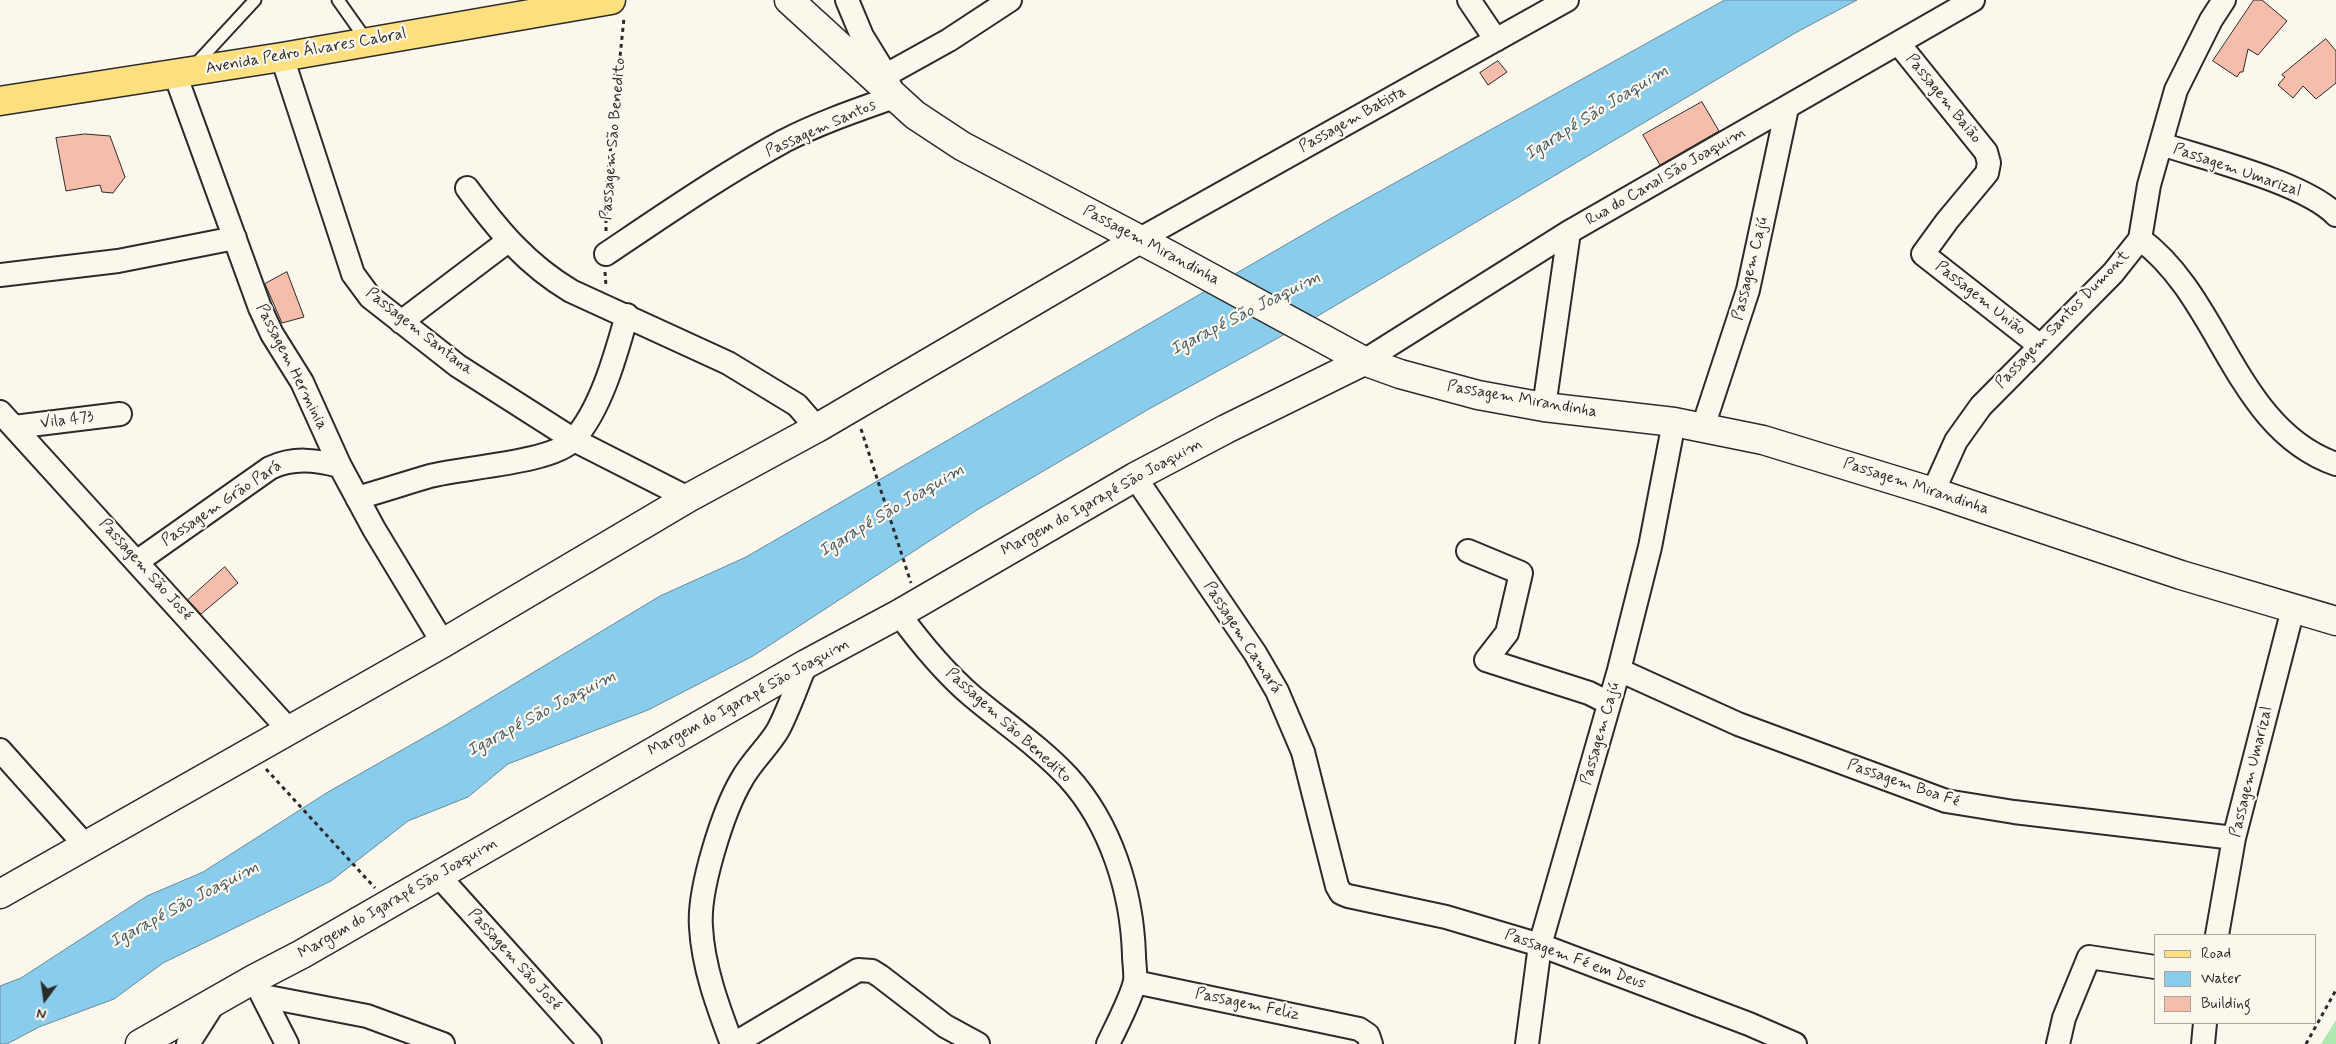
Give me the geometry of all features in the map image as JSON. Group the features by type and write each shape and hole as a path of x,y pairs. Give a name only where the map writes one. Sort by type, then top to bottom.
{"main road":[{"name":"Avenida Pedro Álvares Cabral","path":"0,101 282,57 367,41 618,5"}],"street":[{"name":"Passagem Mirandinha","path":"789,0 890,86 915,115 962,146 1140,239 1356,357 1448,388 1544,407 1674,422 1763,440 1933,492 2181,575 2336,621"},
{"path":"847,0 862,36 890,86"},
{"name":"Passagem Santos","path":"606,254 705,188 785,141 844,115 890,86 950,40 1010,0"},
{"path":"1469,0 1496,40"},
{"name":"Passagem Batista","path":"1140,239 1567,0"},
{"name":"Rua do Canal São Joaquim","path":"1356,357 1973,0"},
{"name":"Passagem Santos Dumont","path":"1933,492 1948,457 1967,423 2040,345 2113,273 2140,239 2149,185 2176,90 2211,20 2224,0"},
{"name":"Passagem Baião","path":"1899,44 1988,156 1988,173 1923,251"},
{"name":"Passagem Santana","path":"282,57 353,274 370,297 458,366 574,440 688,498"},
{"name":"Passagem Herminia","path":"182,73 235,238 260,308 272,334 302,382 340,466 444,643"},
{"name":"Passagem Cajú","path":"1703,427 1748,290 1787,108"},
{"name":"Passagem Umarizal","path":"2161,144 2295,189 2322,203 2336,215"},
{"path":"467,188 508,241 555,281 571,291 619,311 703,351 773,389 797,405 817,428"},
{"path":"1544,407 1570,232"},
{"path":"0,275 118,261 235,238"},
{"path":"0,894 444,643 688,498 854,407 1140,239"},
{"path":"2140,239 2161,257 2185,283 2254,398 2272,421 2305,447 2336,464"},
{"path":"401,322 508,241"},
{"name":"Passagem União","path":"1923,251 1924,256 2040,345"},
{"path":"358,498 432,476 549,453 565,448 574,440 598,401 616,352 619,311"},
{"name":"Margem do Igarapé São Joaquim","path":"140,1044 214,1003 258,987 302,954 438,875 806,664 899,614 1135,477 1234,425 1356,357"},
{"name":"Vila 473","path":"7,419 120,414"},
{"name":"Passagem São José","path":"7,419 289,730"},
{"name":"Passagem Cajú","path":"1527,1044 1540,945 1619,670 1650,547 1674,422"},
{"name":"Passagem Grão Pará","path":"138,562 270,468 286,461 300,460 340,466"},
{"name":"Passagem Camará","path":"1135,477 1255,653 1277,691 1303,752 1337,886 1341,893 1348,896"},
{"path":"1468,551 1521,572 1506,633 1486,660 1589,693 1609,704"},
{"name":"Passagem Umarizal","path":"2217,934 2234,838 2293,609"},
{"name":"Passagem São Benedito","path":"899,614 943,669 972,696 1029,741 1068,777 1088,802 1121,871 1130,904 1134,982 1108,1044"},
{"path":"806,664 778,730 742,778 730,803 722,824 703,900 700,927 712,989 733,1044 851,974 864,970 880,976 944,1026 978,1044"},
{"name":"Passagem Boa Fé","path":"1619,670 1738,724 1946,801 2014,812 2234,838"},
{"path":"0,750 85,845"},
{"name":"Passagem São José","path":"438,875 590,1044"},
{"name":"Passagem Fé em Deus","path":"1348,896 1446,917 1540,945 1749,1024 1795,1044"},
{"path":"2058,1044 2064,1018 2089,957 2154,967"},
{"name":"Passagem Feliz","path":"1134,982 1365,1036"},
{"path":"258,987 287,1044"},
{"path":"258,987 367,1016 443,1044"},
{"path":"188,1044 214,1003"},
{"path":"2202,1044 2205,1024"}],"lane":[{"path":"182,73 255,0"},
{"path":"338,0 367,41"}],"path":[{"name":"Passagem São Benedito","path":"618,5 606,193 605,272 619,311"},
{"path":"854,407 903,560"},
{"path":"251,752 366,877"},
{"path":"2306,1044 2336,990"}],"green space":[{"path":"2336,1020 2336,1044 2321,1044"}],"water":[{"name":"Igarapé São Joaquim","path":"1725,0 1857,0 1797,32 1316,317 1149,409 977,510 753,656 648,710 508,764 468,797 408,821 331,881 163,963 114,999 39,1027 7,1044 0,1044 0,986 21,978 147,896 203,872 328,792 446,725 660,596 746,557 1337,215"}],"building":[{"path":"2254,0 2262,0 2287,21 2258,55 2248,49 2243,72 2240,72 2237,77 2213,61"},
{"path":"2326,39 2336,51 2336,83 2316,99 2303,86 2293,98 2278,85 2285,77 2282,75"},
{"path":"1498,61 1507,72 1488,85 1480,73"},
{"path":"1702,102 1719,131 1660,165 1643,135"},
{"path":"85,134 110,136 125,177 113,193 102,192 100,185 66,191 56,138"},
{"path":"287,272 304,317 282,323 265,284"},
{"path":"225,567 238,583 201,614 188,600"}]}
